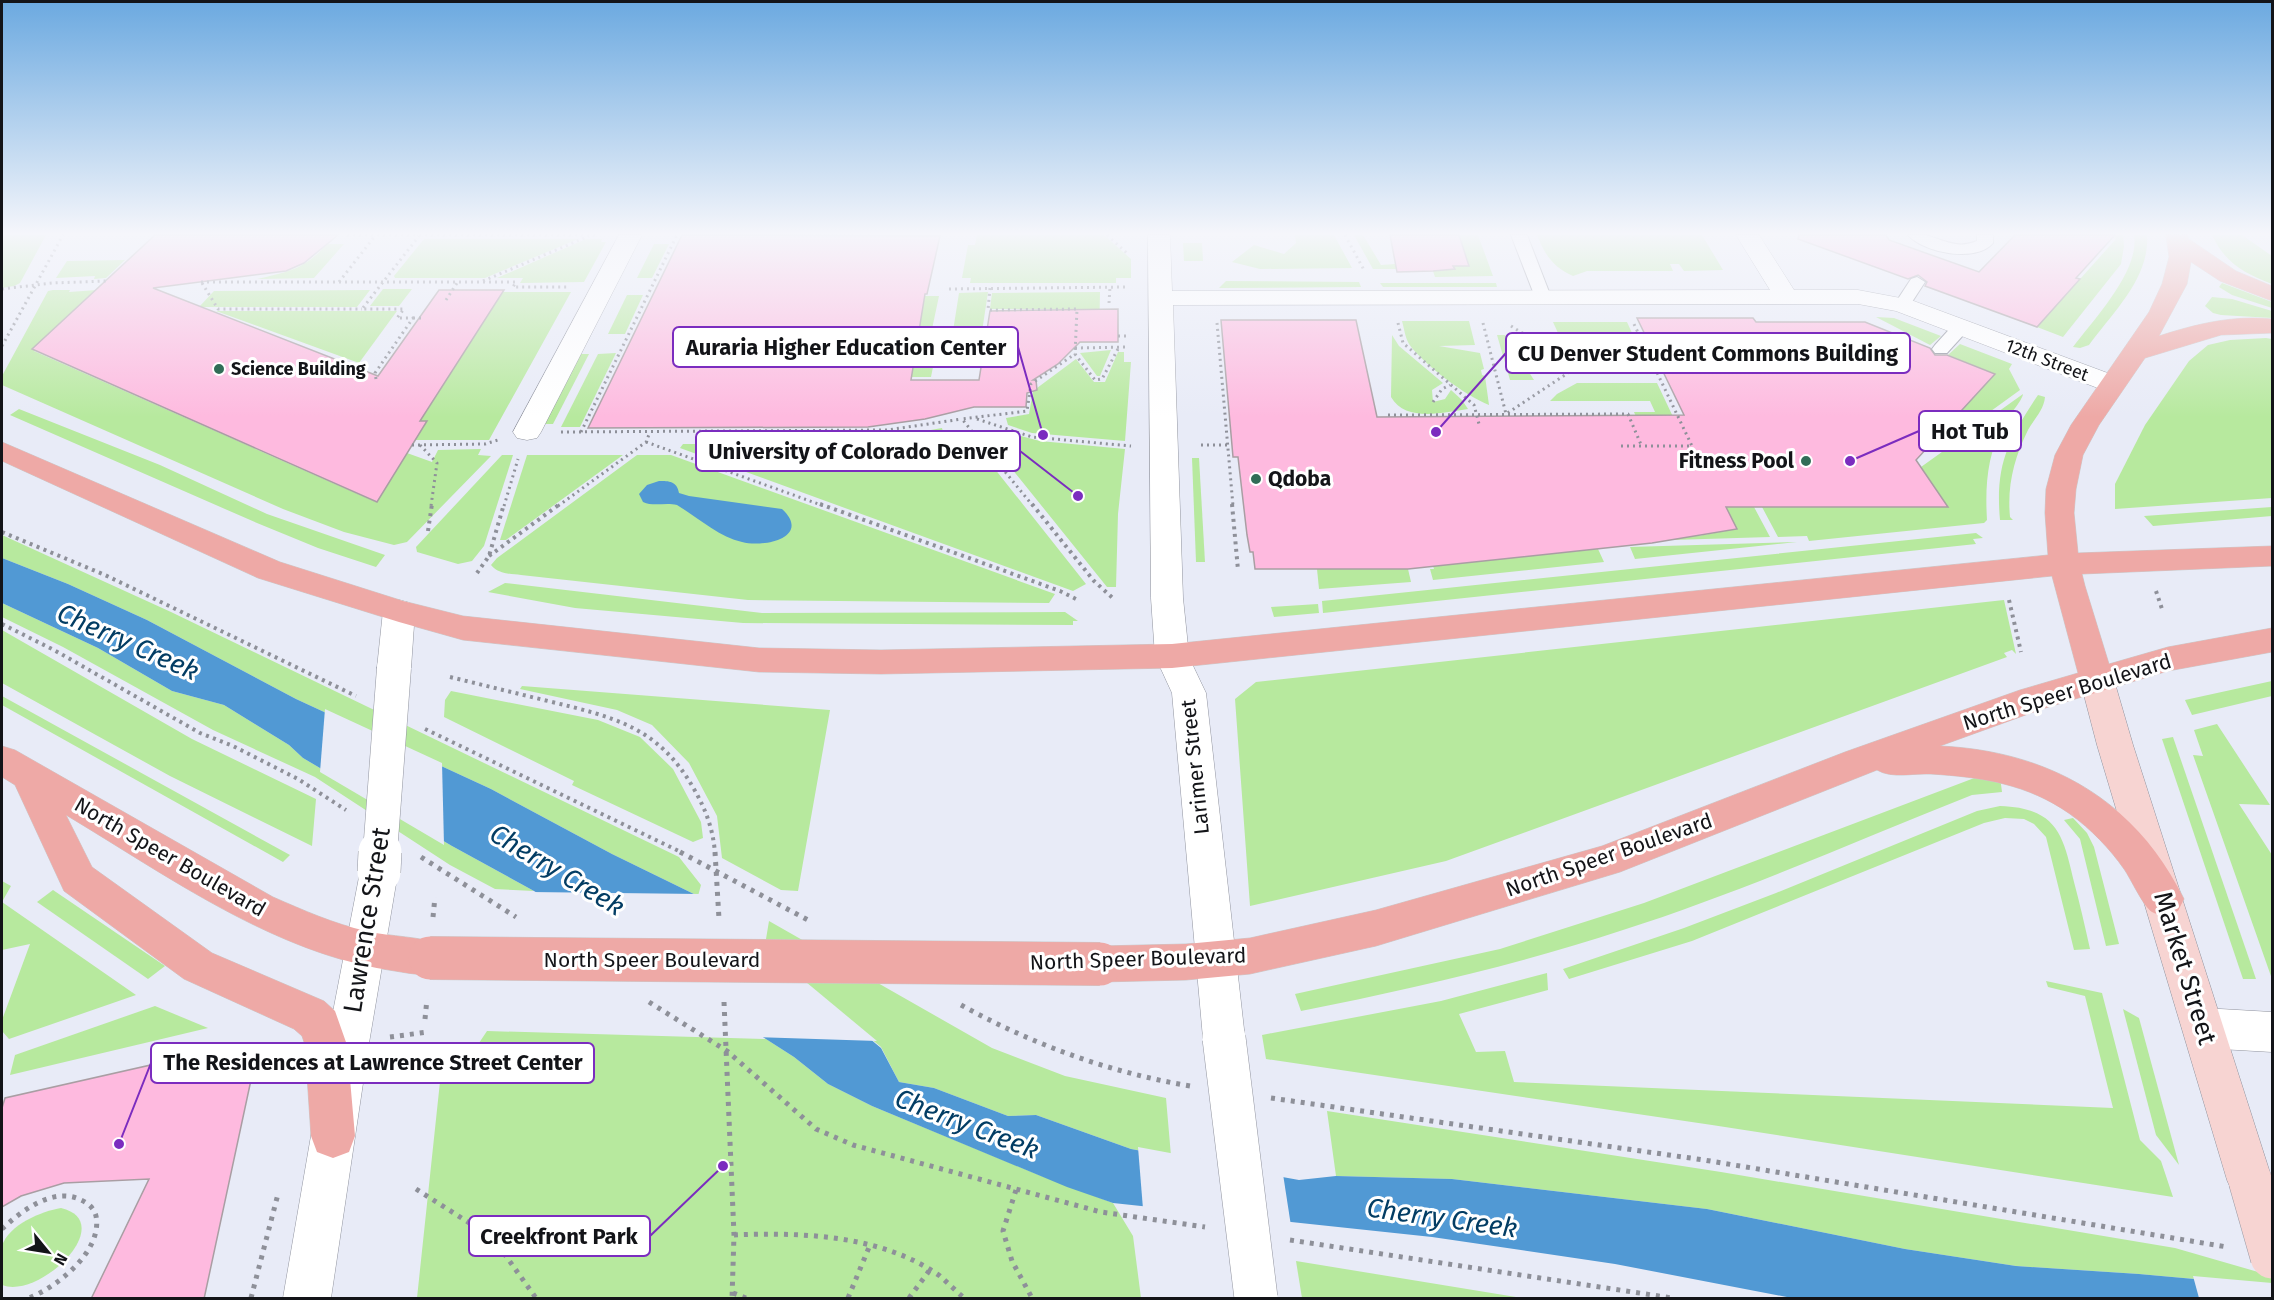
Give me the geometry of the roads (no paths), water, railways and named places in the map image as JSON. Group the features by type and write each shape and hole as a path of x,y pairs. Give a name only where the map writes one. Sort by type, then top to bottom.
{"main road":[{"path":"2097,680 2063,564 2059,521 2061,487 2072,446 2112,384 2138,352 2168,296"},
{"path":"2138,352 2210,328 2236,325 2272,326"},
{"path":"2,451 269,570 463,628 759,660 881,662 1172,656 2063,564 2272,556"},
{"name":"North Speer Boulevard","path":"14,767 259,909 303,929 430,958 1100,964 1215,960 1250,956 1376,928 1607,861 1858,762 2032,699 2168,659 2272,640"},
{"name":"Market Street","path":"2097,680 2272,1257"},
{"path":"1858,762 1952,759 2000,766 2048,781 2084,805 2115,831 2134,853 2164,899"},
{"path":"14,767 78,879 198,966 279,1000 309,1015 320,1025 326,1045 333,1136"}],"street":[{"path":"526,432 599,296"},
{"name":"Larimer Street","path":"1147,296 1172,656 1189,693 1215,960 1256,1299"},
{"name":"12th Street","path":"1270,296 1378,298 1858,297 1902,305 2112,384"},
{"name":"Lawrence Street","path":"307,1299 379,872 399,610"},
{"path":"2203,1028 2272,1032"}],"lane":[{"path":"1902,305 1908,296"},
{"path":"1941,349 1961,327"}],"water":[{"path":"659,481 672,482 679,493 689,496 782,509 790,519 792,527 782,538 772,542 751,543 733,539 677,505 643,502 639,494 647,485"},
{"name":"Cherry Creek","path":"2,558 68,584 147,620 296,699 491,789 612,854 698,896 881,1048 899,1082 934,1088 1008,1116 1036,1115 1131,1149 1299,1180 1336,1176 1452,1179 1707,1209 1905,1249 2016,1266 2272,1286 2272,1298 1792,1298 1615,1264 1432,1237 1113,1203 1067,1187 872,1106 828,1084 794,1057 534,891 452,846 303,758 289,745 224,705 172,691 98,648 2,603"}],"place":[{"name":"Science Building","path":"219,369"},
{"name":"CU Denver Student Commons Building","path":"1436,432"},
{"name":"Auraria Higher Education Center","path":"1043,435"},
{"name":"Fitness Pool","path":"1806,461"},
{"name":"Hot Tub","path":"1850,461"},
{"name":"Qdoba","path":"1256,479"},
{"name":"University of Colorado Denver","path":"1078,496"},
{"name":"The Residences at Lawrence Street Center","path":"119,1144"},
{"name":"Creekfront Park","path":"723,1166"}]}
